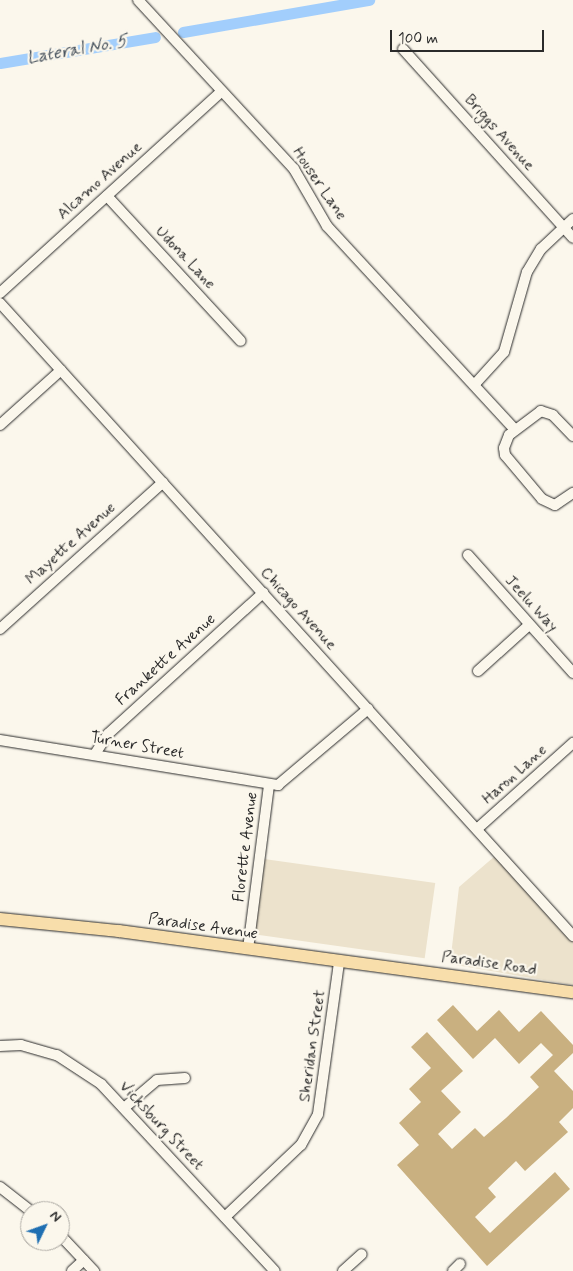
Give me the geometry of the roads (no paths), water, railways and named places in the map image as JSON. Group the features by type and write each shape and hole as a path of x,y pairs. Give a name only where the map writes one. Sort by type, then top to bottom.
{"main road":[{"name":"Paradise Avenue","path":"0,919 401,969"},
{"name":"Paradise Road","path":"401,969 571,990"}],"street":[{"name":"Houser Lane","path":"138,0 294,169 327,226 475,384 515,430"},
{"name":"Briggs Avenue","path":"404,48 573,238"},
{"name":"Alcamo Avenue","path":"0,293 221,92"},
{"name":"Udona Lane","path":"107,196 242,341"},
{"path":"475,384 496,364 507,344 527,272 541,249 573,219"},
{"name":"Chicago Avenue","path":"0,303 573,936"},
{"path":"0,425 61,370"},
{"path":"573,436 545,411 536,413 505,440 505,455 542,499 555,505 573,493"},
{"name":"Mayette Avenue","path":"0,629 163,482"},
{"name":"Jeelu Way","path":"468,555 573,673"},
{"name":"Frankette Avenue","path":"95,754 108,734 263,593"},
{"path":"478,671 529,625"},
{"name":"Florette Avenue","path":"248,949 269,785 278,785 288,778 368,709"},
{"name":"Turner Street","path":"0,740 95,754 269,785"},
{"name":"Haron Lane","path":"477,829 573,743"},
{"name":"Sheridan Street","path":"225,1216 300,1145 318,1114 339,962"},
{"name":"Vicksburg Street","path":"0,1046 39,1049 73,1064 101,1084 275,1271"},
{"path":"124,1108 157,1080 185,1078"},
{"path":"0,1187 20,1202"},
{"path":"70,1245 94,1271"},
{"path":"343,1271 362,1254"},
{"path":"72,1271 84,1260"}],"waterway":[{"name":"Lateral No. 5","path":"183,32 369,0"},
{"name":"Lateral No. 5","path":"0,63 155,37"}]}
